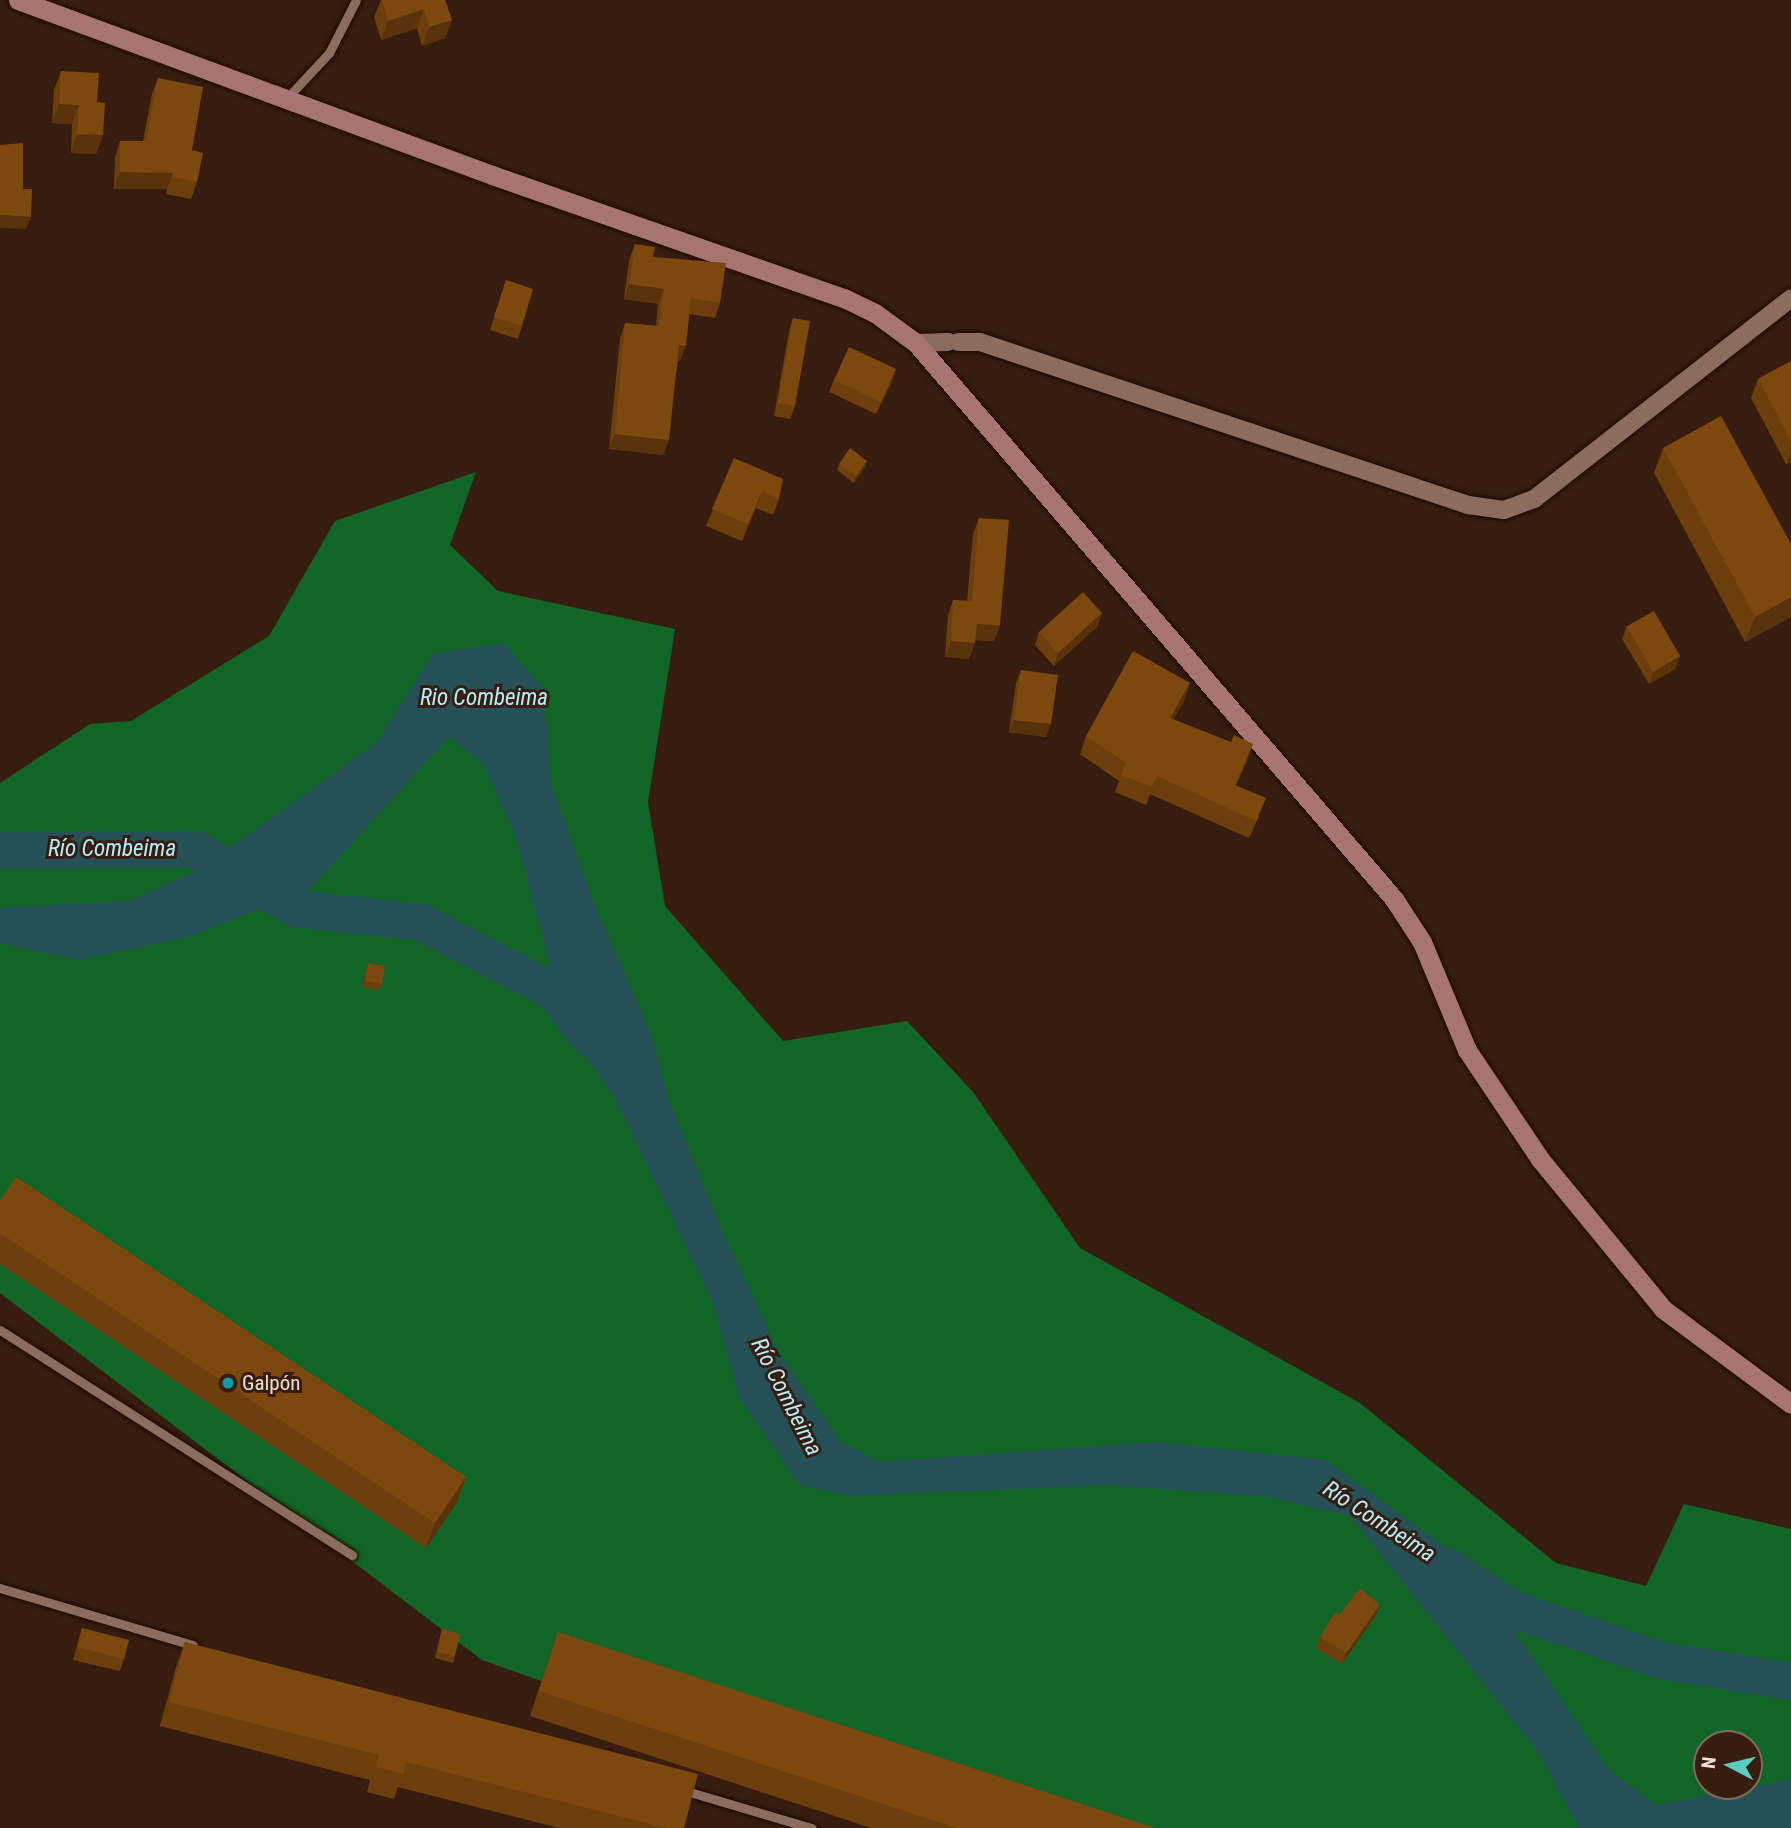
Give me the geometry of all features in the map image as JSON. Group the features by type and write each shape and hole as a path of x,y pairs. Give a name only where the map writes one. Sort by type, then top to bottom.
{"main road":[{"path":"18,0 844,298 875,313 916,343 1394,899 1422,942 1467,1050 1540,1159 1663,1309 1791,1404"}],"street":[{"path":"916,343 953,342 991,346 1468,505 1504,510 1534,499 1791,298"}],"lane":[{"path":"287,98 329,52 356,0"},
{"path":"0,1330 352,1555"},
{"path":"0,1588 203,1648"},
{"path":"666,1785 811,1828"}],"green space":[{"path":"476,472 450,545 498,591 675,629 648,802 665,906 783,1041 907,1021 973,1092 1080,1248 1360,1403 1556,1563 1646,1586 1684,1504 1791,1529 1791,1828 958,1828 482,1660 0,1293 0,783 90,724 131,721 269,636 335,521"}],"water":[{"name":"Rio Combeima","path":"503,643 544,688 551,783 593,901 650,1031 669,1100 718,1221 778,1351 841,1442 880,1462 1157,1442 1326,1460 1471,1566 1609,1770 1656,1805 1693,1798 1763,1800 1763,1785 1791,1780 1791,1828 1579,1828 1539,1753 1350,1516 1263,1496 1108,1485 850,1496 800,1485 739,1397 713,1302 615,1098 568,1032 516,837 483,763 449,737 310,889 191,936 79,960 0,943 0,908 130,901 199,870 376,743 433,654"}],"building":[{"path":"382,0 445,0 452,20 429,27 424,9 388,21"},
{"path":"61,71 99,73 97,102 105,103 103,135 77,134 79,105 59,104"},
{"path":"158,78 203,87 192,150 203,153 197,182 172,177 173,173 120,172 120,141 146,141"},
{"path":"23,143 23,189 32,189 31,217 0,215 0,145"},
{"path":"635,244 655,247 653,257 726,263 720,303 691,298 686,346 679,345 669,440 615,434 625,323 659,326 664,289 629,284"},
{"path":"506,280 533,289 522,326 494,317"},
{"path":"793,318 810,321 795,406 778,403"},
{"path":"849,347 896,369 881,402 834,380"},
{"path":"1791,361 1791,441 1758,379"},
{"path":"1721,416 1791,544 1791,597 1755,617 1663,448"},
{"path":"850,448 867,461 856,476 839,464"},
{"path":"734,458 783,479 779,499 762,491 748,524 712,509"},
{"path":"979,518 1009,520 1000,625 977,624 975,643 951,641 953,600 972,601"},
{"path":"1083,592 1102,613 1058,653 1039,632"},
{"path":"1654,611 1680,656 1653,672 1627,626"},
{"path":"1133,651 1190,683 1170,718 1231,742 1234,735 1253,744 1235,785 1266,798 1256,821 1157,776 1152,787 1121,775 1126,763 1086,736"},
{"path":"1021,670 1058,675 1051,724 1014,720"},
{"path":"368,963 385,966 382,984 365,981"},
{"path":"16,1177 466,1477 435,1523 0,1233 0,1201"},
{"path":"1360,1588 1380,1605 1346,1653 1320,1637 1335,1612 1339,1615"},
{"path":"82,1628 129,1640 124,1659 78,1647"},
{"path":"442,1629 460,1634 455,1656 437,1652"},
{"path":"558,1632 1155,1828 956,1828 539,1691"},
{"path":"185,1642 698,1774 684,1828 666,1828 406,1762 403,1774 376,1767 379,1755 169,1702"}],"waterway":[{"name":"Río Combeima","path":"0,850 196,849 295,908 421,922 553,991 589,1038"},
{"name":"Río Combeima","path":"1447,1566 1513,1609 1660,1660 1791,1681"}],"place":[{"name":"Galpón","path":"228,1383"}]}
